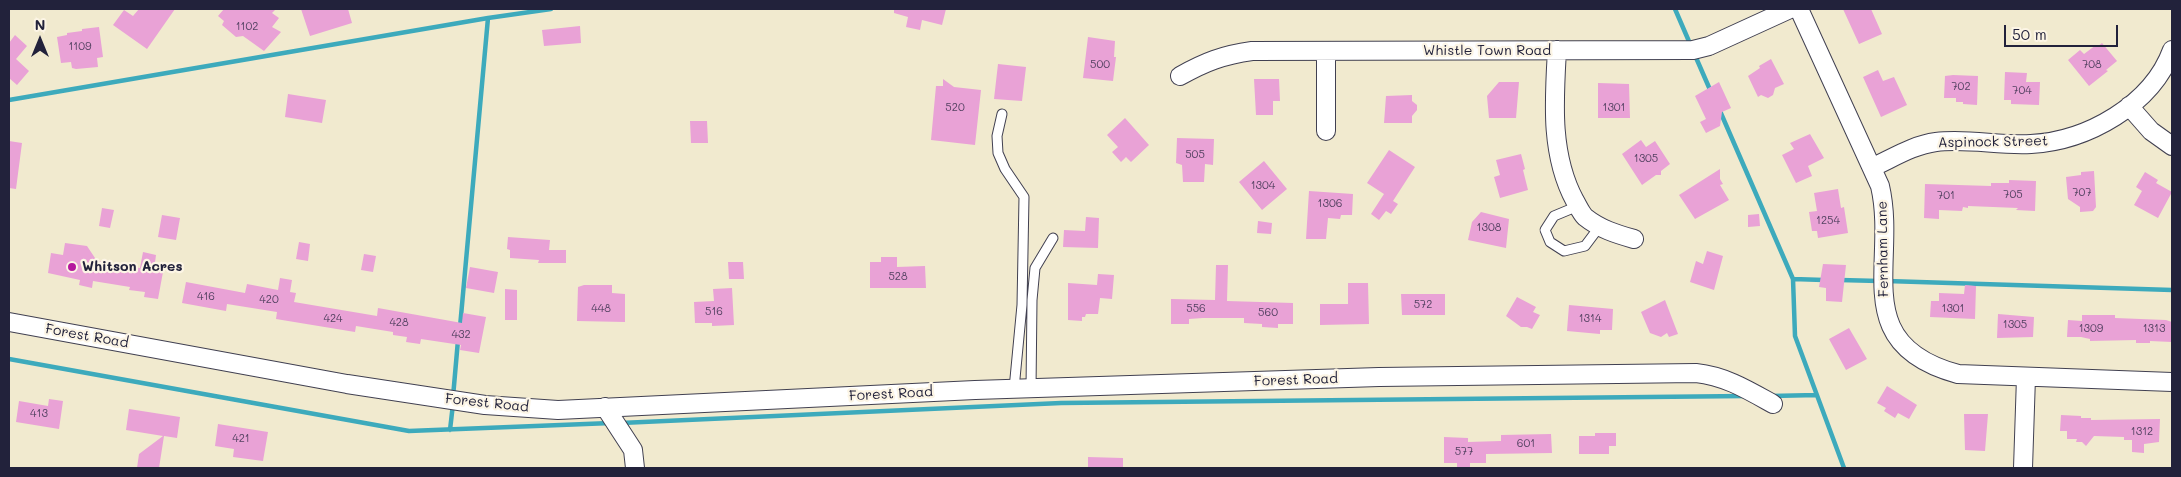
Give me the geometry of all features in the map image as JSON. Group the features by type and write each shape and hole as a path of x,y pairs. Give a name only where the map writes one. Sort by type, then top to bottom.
{"street":[{"name":"Whistle Town Road","path":"1180,76 1227,54 1252,51 1693,50 1710,46 1790,9"},
{"name":"Fernham Lane","path":"1799,9 1880,186 1884,202 1883,301 1897,336 1917,358 1935,368 1958,374 2172,382"},
{"path":"1556,50 1556,137 1560,163 1578,206 1586,218 1611,233 1634,239"},
{"name":"Aspinock Street","path":"1872,167 1920,145 1937,142 2029,144 2069,138 2094,128 2129,106 2154,79 2172,50"},
{"path":"1326,51 1326,131"},
{"path":"2129,106 2151,131 2172,146"},
{"name":"Forest Road","path":"9,322 347,384 456,401 558,410 1023,389 1379,377 1696,373 1714,375 1728,380 1773,404"},
{"path":"2023,468 2026,377"},
{"path":"605,407 633,450 635,468"}],"lane":[{"path":"1002,114 997,136 998,152 1005,170 1024,197 1023,389"},
{"path":"1578,206 1554,216 1545,230 1550,242 1564,251 1585,246 1600,226"},
{"path":"1023,389 1035,268 1053,238"}],"building":[{"path":"139,9 175,9 147,49 113,25 124,10 133,16"},
{"path":"224,9 276,9 272,13 279,18 272,27 281,32 264,51 243,36 236,37 222,25 224,21 218,16"},
{"path":"301,9 348,9 352,23 310,36"},
{"path":"894,9 946,9 942,25 922,20 920,30 906,27 908,17 894,13"},
{"path":"1843,9 1871,9 1882,34 1859,44"},
{"path":"580,26 581,43 544,46 542,30"},
{"path":"99,27 103,57 97,58 98,67 76,69 72,68 71,62 61,63 57,37 67,35 67,33 82,31 82,29"},
{"path":"15,35 27,46 16,59 29,71 17,85 9,78 9,43"},
{"path":"1088,37 1115,41 1114,57 1116,57 1113,81 1083,78"},
{"path":"2102,43 2117,61 2089,86 2068,60 2080,50 2084,54"},
{"path":"1771,59 1784,84 1775,88 1773,95 1768,98 1761,95 1758,97 1748,76 1760,68 1759,66"},
{"path":"998,64 1026,67 1022,101 994,99"},
{"path":"1878,70 1883,81 1894,77 1907,105 1881,117 1863,77"},
{"path":"2005,72 2027,73 2026,82 2040,82 2039,105 2011,104 2011,100 2004,100"},
{"path":"1945,76 1978,76 1977,105 1956,102 1956,98 1944,98"},
{"path":"943,79 954,87 981,90 975,145 931,140 936,86 943,86"},
{"path":"1254,79 1279,79 1280,101 1273,101 1273,115 1256,115"},
{"path":"1499,82 1519,82 1516,118 1489,118 1487,96"},
{"path":"1719,82 1731,108 1722,112 1720,126 1706,133 1700,122 1706,119 1695,96"},
{"path":"1598,83 1629,84 1630,118 1598,118"},
{"path":"288,94 326,100 322,123 285,117"},
{"path":"1412,95 1412,101 1417,105 1417,110 1412,116 1412,123 1384,123 1386,96"},
{"path":"1125,118 1149,145 1131,162 1126,157 1121,162 1112,152 1118,147 1107,135"},
{"path":"690,121 707,121 708,143 691,143"},
{"path":"1810,134 1824,158 1808,166 1812,176 1796,183 1782,155 1794,149 1790,143"},
{"path":"1177,138 1214,139 1213,165 1205,164 1204,182 1183,182 1182,165 1176,163"},
{"path":"1641,140 1646,147 1655,141 1670,164 1661,171 1661,175 1656,175 1642,185 1622,154"},
{"path":"9,141 22,143 16,189 9,188"},
{"path":"1389,150 1415,167 1393,201 1398,204 1391,214 1386,211 1379,220 1371,214 1384,194 1367,183"},
{"path":"1521,154 1528,190 1500,198 1494,177 1500,175 1496,160"},
{"path":"1264,161 1287,189 1262,210 1239,182"},
{"path":"1720,169 1720,179 1723,184 1720,185 1729,200 1695,219 1679,195"},
{"path":"2094,171 2096,207 2093,211 2080,212 2080,207 2068,199 2066,177 2081,175 2081,172"},
{"path":"2145,172 2158,180 2156,183 2172,192 2158,218 2134,205 2142,191 2136,187"},
{"path":"2009,180 2036,181 2035,211 2016,210 2018,208 1968,206 1968,208 1963,207 1962,211 1939,210 1939,219 1924,218 1925,184 1991,186 1991,183 2009,183"},
{"path":"1838,189 1841,208 1844,207 1848,233 1818,238 1817,231 1812,231 1809,212 1817,211 1814,193"},
{"path":"1309,191 1353,194 1352,215 1341,215 1340,219 1328,218 1326,239 1306,239"},
{"path":"102,208 114,210 110,228 99,226"},
{"path":"1481,212 1509,219 1506,248 1468,240 1472,222"},
{"path":"1759,214 1760,226 1748,227 1748,215"},
{"path":"162,215 180,218 176,240 158,237"},
{"path":"1086,217 1099,218 1098,248 1063,247 1064,230 1085,231"},
{"path":"1258,221 1272,223 1271,234 1257,233"},
{"path":"508,237 550,240 549,250 566,250 566,263 538,263 539,260 510,258 510,250 507,249"},
{"path":"299,242 310,244 308,261 296,259"},
{"path":"65,243 87,246 97,261 140,268 143,252 156,255 154,270 163,272 158,299 144,297 145,292 129,290 130,287 93,281 92,288 79,285 80,280 48,273 51,253 63,255"},
{"path":"1707,251 1723,256 1714,290 1690,282 1696,261 1703,264"},
{"path":"364,254 376,256 373,272 361,270"},
{"path":"881,257 897,257 897,267 925,266 926,288 870,288 870,262 881,262"},
{"path":"728,262 743,262 744,279 729,279"},
{"path":"1823,264 1846,265 1842,302 1826,301 1826,288 1819,287"},
{"path":"1216,265 1228,265 1227,301 1293,303 1293,324 1278,324 1278,328 1262,327 1262,324 1244,323 1244,318 1203,318 1189,319 1189,324 1171,324 1171,299 1215,300"},
{"path":"470,267 498,272 494,293 466,288"},
{"path":"1098,274 1114,275 1112,299 1100,298 1098,314 1086,314 1085,317 1082,317 1082,321 1068,320 1068,283 1097,285"},
{"path":"280,278 292,280 290,292 296,293 294,302 377,316 378,308 462,323 463,313 486,317 479,353 460,350 461,345 421,339 420,344 406,342 407,337 393,335 393,332 356,326 355,332 276,319 277,312 227,304 226,311 182,303 186,282 245,293 247,284 278,290"},
{"path":"1348,283 1368,283 1369,324 1320,325 1320,304 1348,304"},
{"path":"584,285 612,285 612,293 625,294 625,322 577,321 578,287"},
{"path":"1965,285 1976,286 1975,319 1930,317 1931,301 1939,301 1939,293 1964,294"},
{"path":"732,288 734,325 712,326 712,323 695,323 694,302 714,301 713,289"},
{"path":"505,289 517,290 517,320 505,320"},
{"path":"1401,294 1445,294 1445,315 1402,315"},
{"path":"1517,297 1536,307 1533,312 1540,315 1532,329 1521,327 1506,316"},
{"path":"1665,300 1678,334 1669,337 1667,333 1661,337 1650,333 1641,312"},
{"path":"1569,305 1613,309 1612,330 1600,330 1600,334 1567,331"},
{"path":"1998,314 2034,317 2033,337 1997,338"},
{"path":"2082,315 2115,315 2115,318 2166,320 2172,322 2172,342 2150,341 2150,343 2136,343 2136,340 2090,341 2090,339 2081,337 2067,337 2068,320 2082,321"},
{"path":"1849,328 1867,359 1846,370 1829,339"},
{"path":"1887,386 1917,405 1909,419 1898,413 1895,418 1884,411 1886,408 1877,403"},
{"path":"49,399 63,401 59,429 16,422 19,401 48,406"},
{"path":"129,409 180,417 177,438 164,436 159,468 137,468 139,454 163,436 126,430"},
{"path":"1964,414 1988,414 1985,451 1965,450"},
{"path":"2061,415 2081,416 2081,418 2091,418 2091,420 2160,419 2159,442 2144,444 2144,453 2132,452 2132,440 2124,440 2124,437 2094,436 2086,446 2082,442 2076,442 2077,439 2067,439 2067,431 2060,431"},
{"path":"218,424 268,432 263,461 233,457 234,449 215,446"},
{"path":"1595,433 1616,433 1616,446 1609,446 1609,454 1579,454 1579,436 1595,436"},
{"path":"1551,434 1552,453 1486,454 1486,463 1470,463 1470,468 1457,468 1457,463 1444,463 1444,437 1468,438 1468,442 1501,441 1501,435"},
{"path":"1088,457 1123,458 1123,468 1088,468"}],"waterway":[{"path":"9,100 488,18 551,9"},
{"path":"1675,9 1691,46"},
{"path":"460,327 488,18"},
{"path":"1694,53 1711,92"},
{"path":"1720,111 1793,279 1795,336 1844,468"},
{"path":"1793,279 1824,280"},
{"path":"1840,280 1879,281"},
{"path":"1887,281 2172,290"},
{"path":"453,397 458,340"},
{"path":"9,359 409,431 611,423"},
{"path":"1771,396 1817,395"},
{"path":"621,423 1061,403 1746,396"},
{"path":"450,430 453,404"}],"place":[{"name":"Whitson Acres","path":"72,267"}]}
